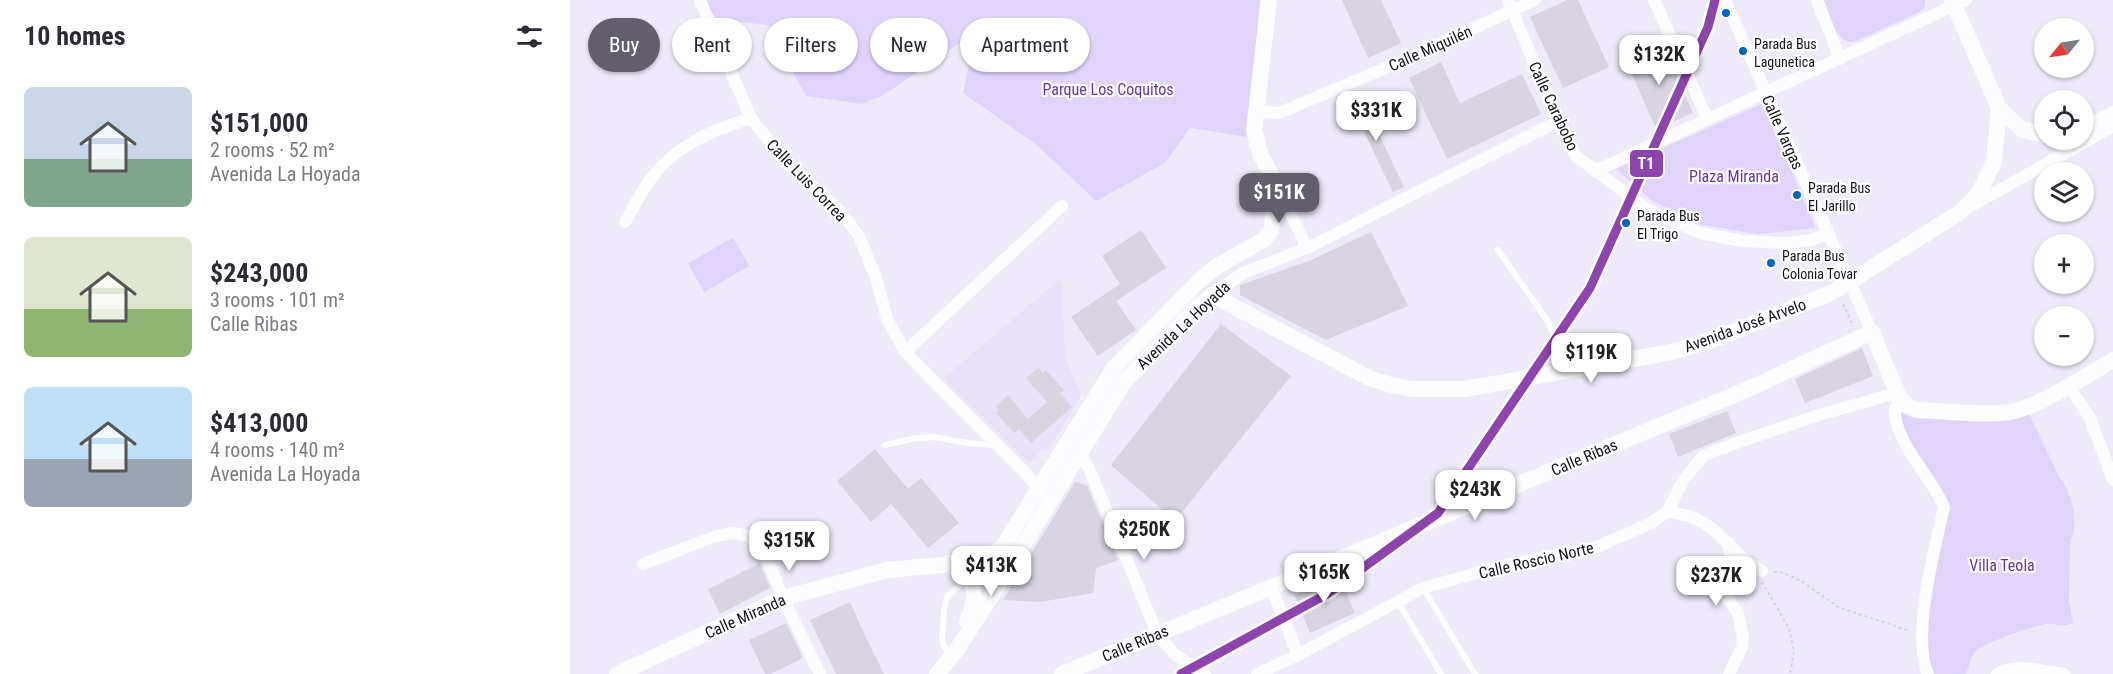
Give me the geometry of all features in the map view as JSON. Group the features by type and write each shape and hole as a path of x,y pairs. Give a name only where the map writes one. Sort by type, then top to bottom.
{"street":[{"name":"Calle Luis Correa","path":"699,0 751,118 785,161 842,212 859,236 876,278 886,319 905,352 1040,488"},
{"path":"1269,0 1254,130 1258,148 1307,248"},
{"name":"Calle Miquilén","path":"1256,111 1279,113 1510,5 1535,0"},
{"path":"1654,0 1707,118"},
{"name":"Calle Vargas","path":"1725,0 1868,324"},
{"path":"1816,0 1840,59"},
{"path":"1595,171 1840,59 1955,2 1999,108 2021,129 2034,132"},
{"name":"Calle Carabobo","path":"1510,5 1558,121 1576,156 1647,209 1700,233 1765,243 1811,240 1828,234"},
{"path":"1959,213 1979,193 1994,162 1999,108"},
{"path":"2094,124 2113,114"},
{"path":"625,222 649,182 678,150 714,130 751,118"},
{"name":"Avenida La Hoyada","path":"937,674 952,655 1081,454 1124,382 1212,295 1243,273 1307,248 1558,121"},
{"name":"Avenida José Arvelo","path":"1212,295 1369,378 1391,385 1412,388 1465,389 1672,352 1715,339 1826,294 1959,213 2113,126"},
{"name":"Avenida La Hoyada","path":"949,563 977,562 1002,548 1114,368 1199,281 1216,267 1265,239 1274,219 1278,187"},
{"path":"905,352 1062,206"},
{"path":"1868,324 1898,395 1907,406 1916,410 2009,412 2026,408 2113,360"},
{"name":"Calle Ribas","path":"1062,674 1736,394 1868,324"},
{"path":"2068,385 2090,418 2113,480"},
{"path":"1759,570 1734,550 1718,532 1698,519 1667,512 1684,479 1703,456 1830,412 1898,395"},
{"path":"1898,395 1895,414 1901,434 1944,507 1927,584 1923,663 1928,674"},
{"path":"1081,454 1089,468 1157,633 1173,653 1205,674"},
{"name":"Calle Roscio Norte","path":"1257,674 1298,655 1423,588 1506,565 1597,547 1651,523 1667,512"},
{"path":"643,564 716,536 733,533 749,536 767,558 819,674"},
{"path":"1729,543 1729,563 1723,584 1725,594 1738,613 1743,637 1742,648 1729,674"},
{"path":"949,563 969,577 973,584 973,604 952,655"},
{"name":"Calle Miranda","path":"617,674 783,598 887,570 949,563"},
{"path":"1271,586 1298,655"},
{"path":"1997,674 2007,669 2017,668 2064,674"}],"lane":[{"path":"1498,250 1549,323 1557,345 1562,372"},
{"path":"885,445 916,438 934,437 998,445"},
{"path":"952,655 942,640 944,610 947,597 969,577"},
{"path":"1423,588 1475,674"},
{"path":"1397,601 1441,674"}],"path":[{"path":"1826,294 1841,299 1855,329 1868,324"},
{"path":"1759,570 1784,573 1810,587 1842,609 1923,634"},
{"path":"1759,570 1764,586 1789,628 1794,651 1790,674"}],"shaded area":[{"path":"1059,280 1062,283 1065,357 1081,395 1049,449 1042,450 1030,463 944,378"}],"green space":[{"name":"Parque Los Coquitos","path":"705,0 1260,0 1247,137 1190,128 1165,163 1096,201 1038,146 963,93 968,72 1090,72 1090,18 960,18 960,43 948,51 948,18 870,18 870,72 917,72 885,94 862,104 806,96 793,72 858,72 858,18 764,18 764,25 752,23 752,18 714,18"},
{"path":"1824,0 1925,0 1925,2 1924,8 1919,12 1854,42 1842,38 1838,33"},
{"name":"Plaza Miranda","path":"1762,104 1816,228 1758,234 1697,224 1651,200 1616,169"},
{"path":"733,238 749,266 704,292 688,263"},
{"name":"Villa Teola","path":"1899,397 1907,406 2026,408 2068,491 2073,508 2069,601 2073,623 2040,625 1987,644 1975,652 1966,674 1928,674 1922,663 1944,507 1901,434"}],"building":[{"path":"1342,0 1381,0 1401,43 1368,58"},
{"path":"1567,0 1578,0 1609,67 1563,88 1530,17"},
{"path":"1662,42 1693,113 1656,129 1625,58"},
{"path":"1441,62 1460,103 1522,74 1541,114 1447,159 1409,78"},
{"path":"1359,93 1404,187 1393,192 1348,99"},
{"path":"1141,230 1166,268 1116,301 1136,330 1098,356 1071,317 1120,284 1102,256"},
{"path":"1371,232 1408,306 1326,340 1240,295 1240,285 1309,261"},
{"path":"1221,324 1291,376 1175,521 1111,465"},
{"path":"1862,348 1873,376 1805,403 1795,379"},
{"path":"1038,368 1043,373 1046,370 1064,390 1060,393 1072,407 1031,443 1019,429 1014,433 996,413 999,410 996,406 1008,395 1028,419 1047,402 1026,378"},
{"path":"1727,411 1736,433 1678,457 1669,434"},
{"path":"875,449 908,489 921,478 959,523 928,548 891,504 871,522 837,481"},
{"path":"1075,482 1087,485 1118,560 1096,568 1093,593 1040,602 1003,600"},
{"path":"760,563 770,588 720,614 708,589"},
{"path":"1339,576 1355,613 1310,633 1294,595"},
{"path":"850,602 884,674 836,674 810,620"},
{"path":"786,623 803,658 770,674 765,674 749,640"}],"transit line":[{"name":"T1","path":"1181,674 1327,594 1438,513 1590,288 1708,27 1715,0"}],"place":[{"name":"Parada Bus Lagunetica","path":"1743,51"},
{"name":"Parada Bus El Jarillo","path":"1797,195"},
{"name":"Parada Bus El Trigo","path":"1626,223"},
{"name":"Parada Bus Colonia Tovar","path":"1771,263"}]}
